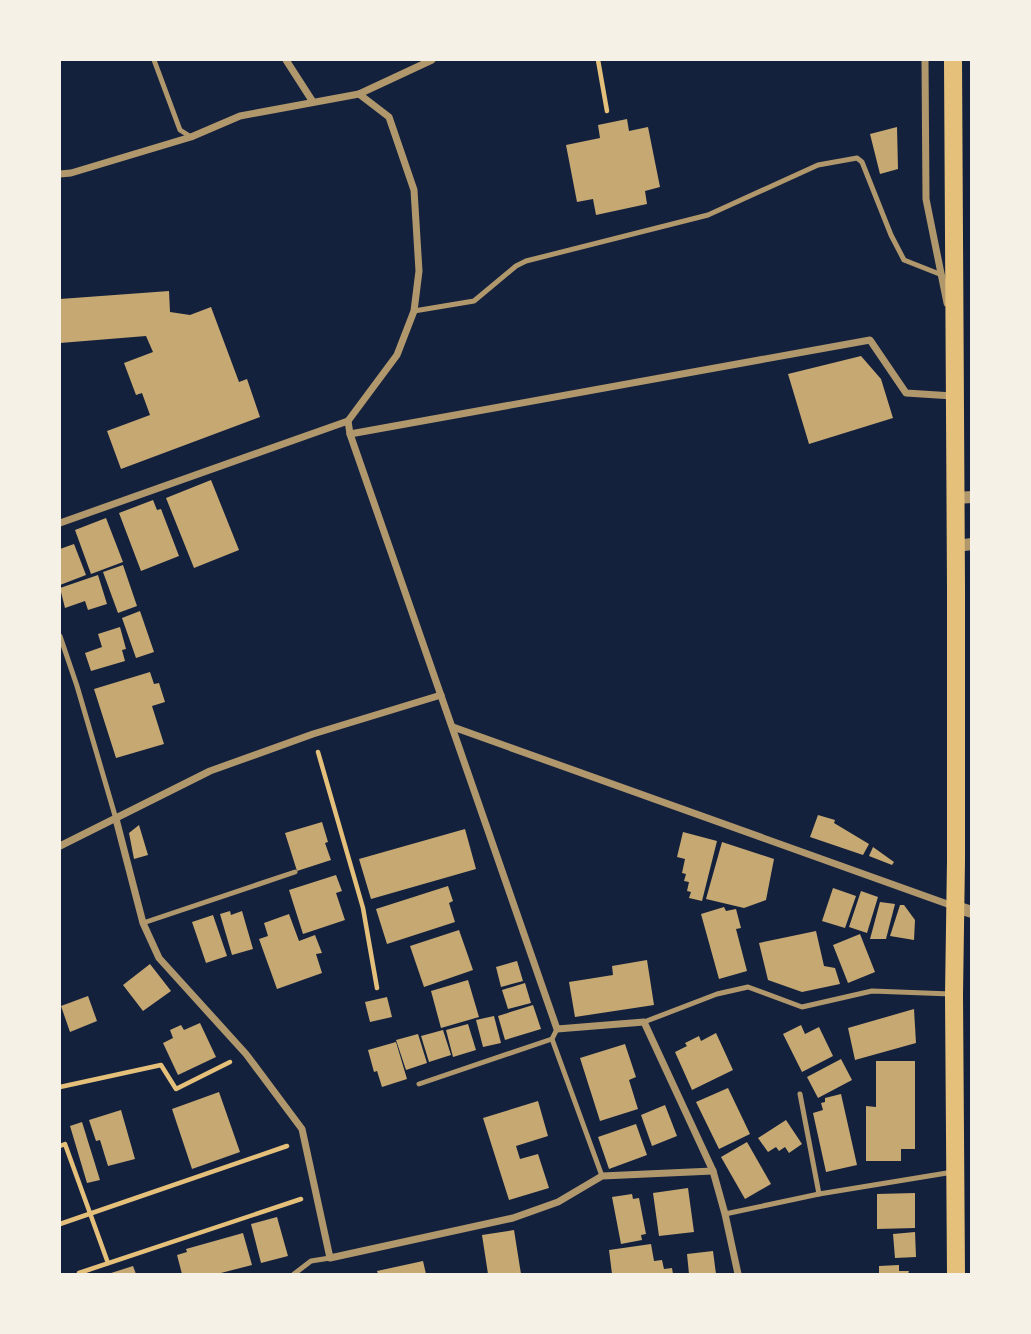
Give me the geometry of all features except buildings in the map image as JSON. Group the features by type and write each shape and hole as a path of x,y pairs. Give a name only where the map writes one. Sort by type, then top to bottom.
{"main road":[{"path":"954,60 955,396 964,498 963,909 954,995 956,1275"}],"street":[{"path":"286,60 313,102"},
{"path":"60,174 191,137 240,116 359,94 432,60"},
{"path":"925,60 926,199 954,338"},
{"path":"60,523 348,421 397,355 414,311 419,271 414,190 389,117 359,94"},
{"path":"350,434 870,340 906,393 955,396"},
{"path":"348,421 350,434 557,1029 644,1022 713,1171 738,1275"},
{"path":"60,846 210,771 313,734 441,695"},
{"path":"453,727 963,909"},
{"path":"116,819 143,923 159,958 246,1054 302,1129 330,1258 513,1218 558,1202 602,1176 713,1171"}],"lane":[{"path":"154,60 180,130 191,137"},
{"path":"414,311 474,301 516,266 526,261 708,215 818,165 857,158 862,162 891,235 904,260 942,275"},
{"path":"60,636 116,819"},
{"path":"143,923 295,872"},
{"path":"644,1022 717,994 748,987 802,1007 872,991 954,995"},
{"path":"419,1084 552,1039 557,1029"},
{"path":"552,1039 602,1176"},
{"path":"800,1094 819,1194"},
{"path":"725,1214 819,1194 955,1172"},
{"path":"294,1275 311,1261 330,1258"}],"path":[{"path":"598,60 607,111"},
{"path":"313,734 363,908 377,988"},
{"path":"60,1087 161,1065 176,1089 246,1054"},
{"path":"60,1224 304,1140"},
{"path":"60,1146 65,1144 108,1263"},
{"path":"79,1273 315,1194"}]}
